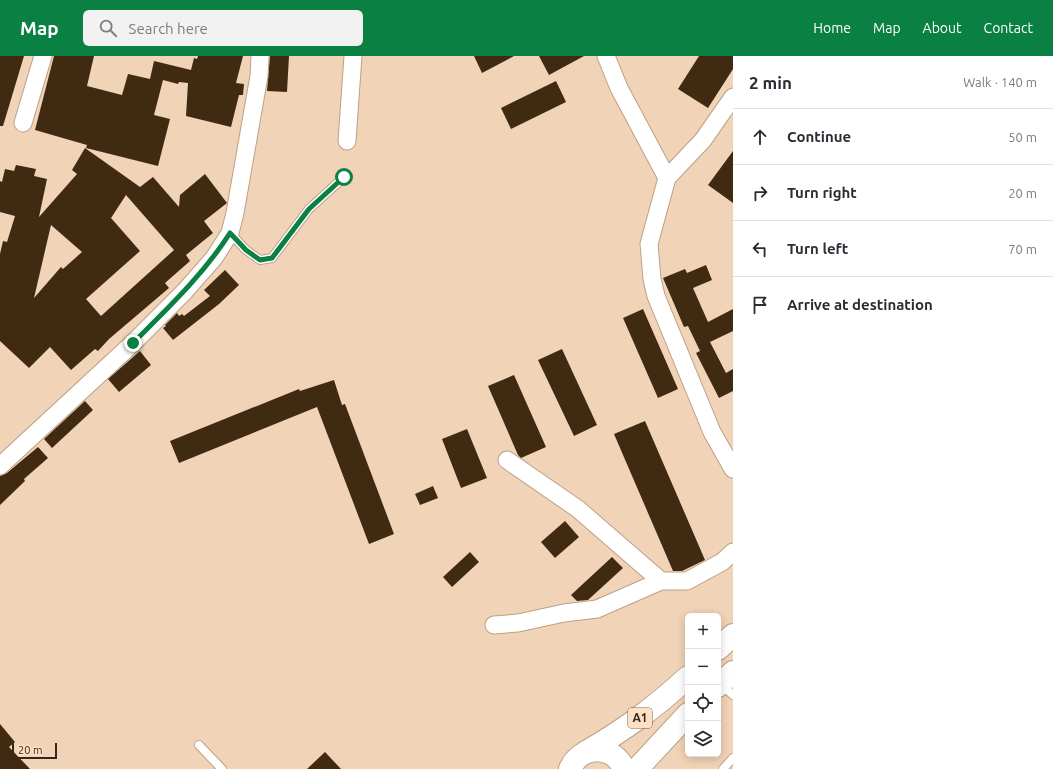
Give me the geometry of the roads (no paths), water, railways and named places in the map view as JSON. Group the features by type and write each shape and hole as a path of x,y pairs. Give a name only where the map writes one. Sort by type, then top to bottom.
{"highway":[{"path":"721,646 733,635"},
{"name":"A1","path":"586,752 642,717 685,680"},
{"name":"A1","path":"637,769 685,717"},
{"path":"570,768 578,757 586,752 595,750 611,753 618,759 624,769"}],"street":[{"path":"23,123 43,56"},
{"path":"0,466 122,354 185,291 214,258 230,233 259,76 260,56"},
{"path":"347,141 353,56"},
{"path":"606,56 619,88 667,178"},
{"path":"733,97 702,140 667,178 648,244 652,279 656,296 712,432 733,469"},
{"path":"507,460 578,509 661,582"},
{"path":"494,625 518,623 564,613 597,608 661,582 687,581 722,562 733,552"}],"lane":[{"path":"230,233 246,250 260,260 272,258 309,209 344,177"},
{"path":"199,745 222,769"},
{"path":"723,769 733,758"}]}
